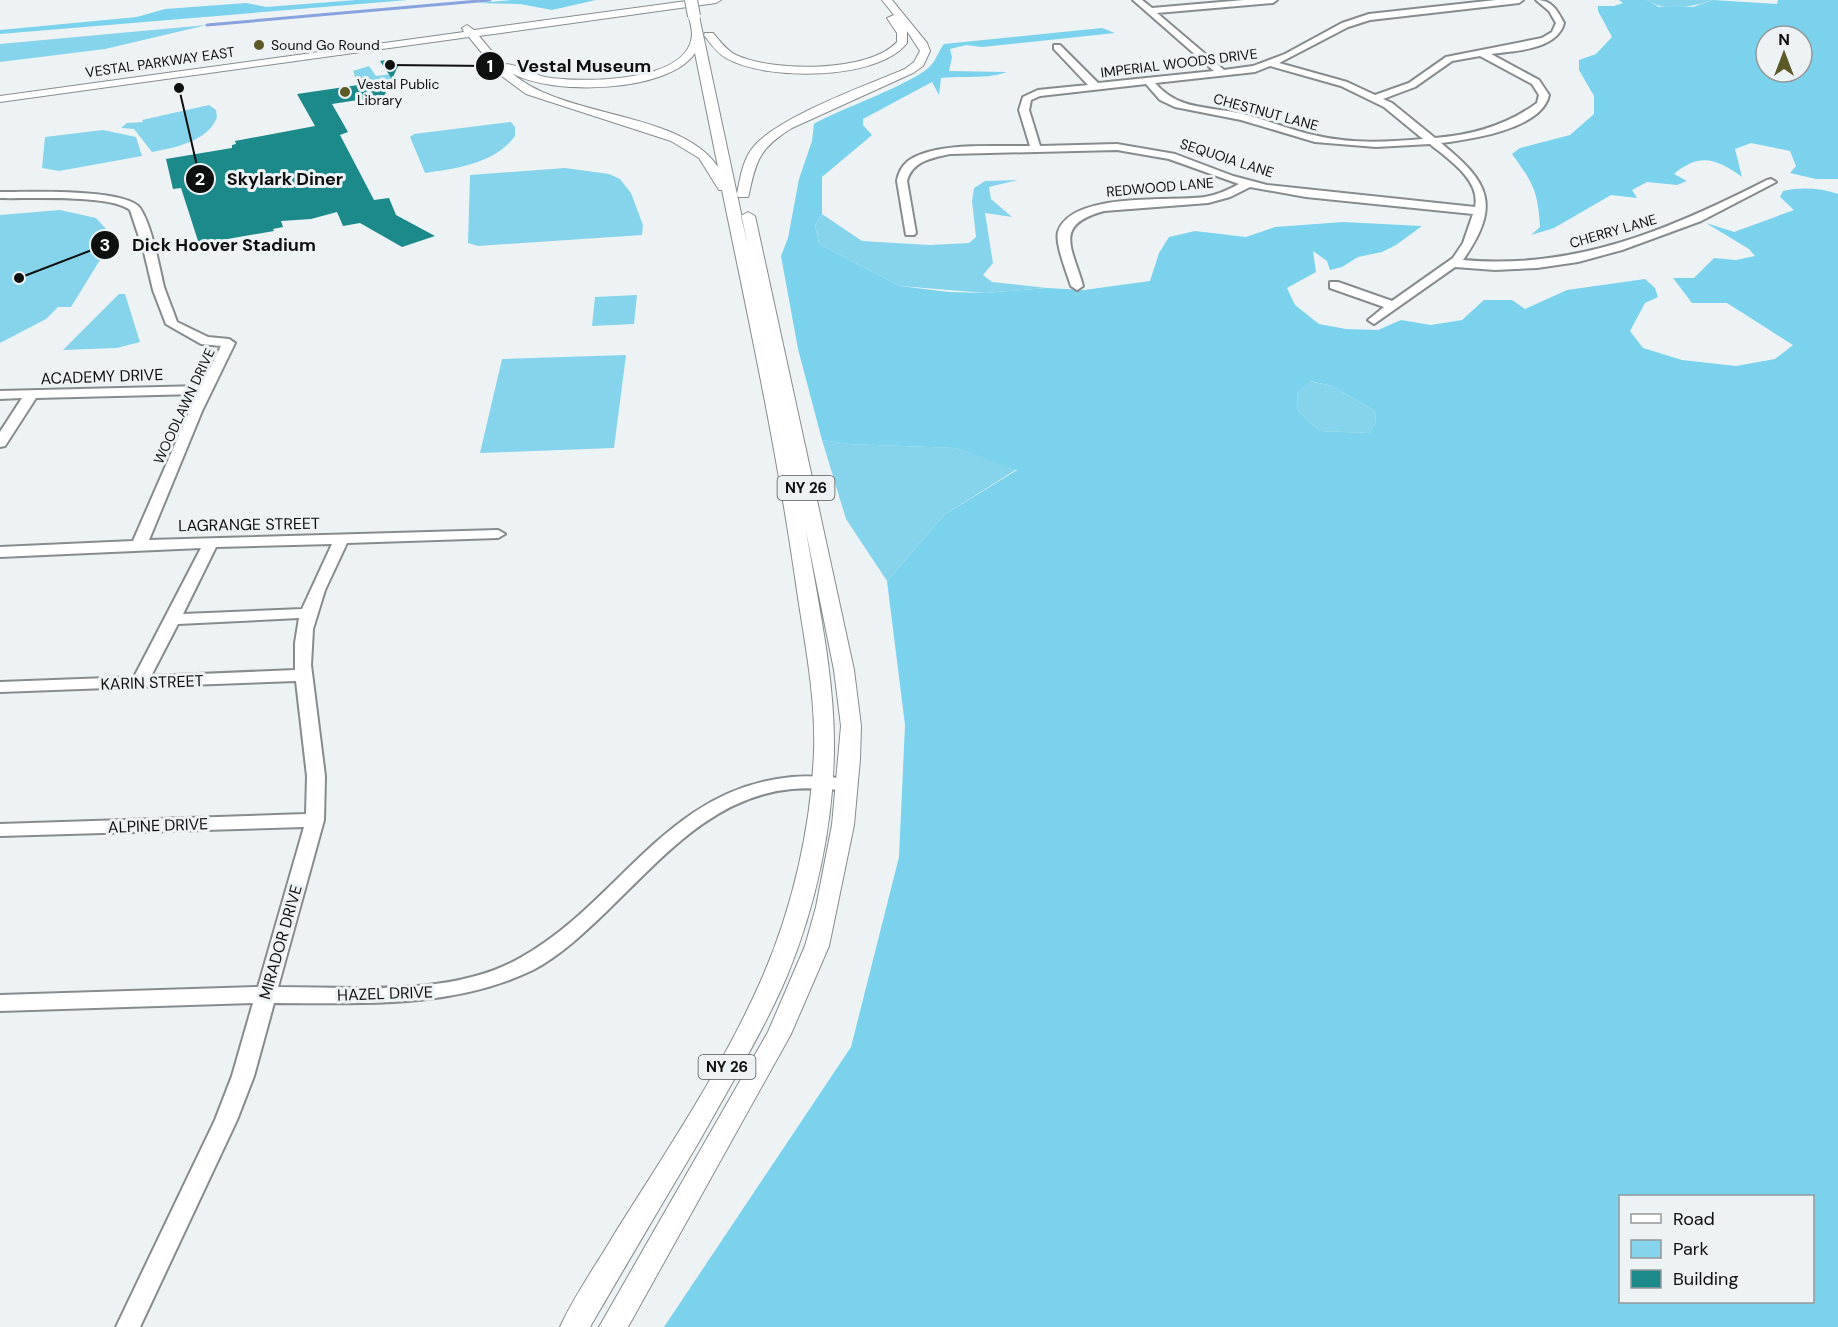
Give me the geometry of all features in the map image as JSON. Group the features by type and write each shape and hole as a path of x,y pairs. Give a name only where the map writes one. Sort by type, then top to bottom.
{"main road":[{"name":"VESTAL PARKWAY EAST","path":"0,93 474,30 671,0"},
{"name":"NY 26","path":"691,0 700,15"},
{"name":"NY 26","path":"613,1327 735,1115 801,988 817,946 828,907 843,825 851,726 844,670 737,196 703,34 700,15 702,0"},
{"name":"VESTAL PARKWAY EAST","path":"0,99 413,41 474,30 716,0"},
{"path":"474,30 497,47 511,69 531,77 563,82 610,82 645,76 674,67 688,57 703,34 727,54 760,66 806,70 856,64 880,58 897,48 902,42 900,28 878,0"},
{"path":"737,196 750,159 757,148 770,136 920,64 925,51 922,43 887,0"},
{"path":"497,47 506,32 533,24"},
{"path":"474,30 479,45 514,82 530,93 675,138 704,156 737,196"},
{"name":"NY 26","path":"703,34 726,114"},
{"path":"413,41 461,40 479,45"},
{"name":"NY 26","path":"574,1327 705,1106 750,1027 772,982 800,904 816,824 825,723 816,646 737,196 736,160"}],"street":[{"path":"1137,0 1222,73"},
{"path":"1150,11 1272,0"},
{"name":"IMPERIAL WOODS DRIVE","path":"1036,148 1025,113 1024,102 1033,95 1255,69 1272,64 1345,25 1369,17 1519,0"},
{"path":"1375,98 1418,82 1449,59 1528,44 1555,34 1560,23 1557,15 1540,0"},
{"path":"1057,47 1095,86"},
{"name":"CHESTNUT LANE","path":"1148,81 1170,102 1247,118 1298,135 1354,144 1433,141 1496,128 1515,121 1542,104 1544,95 1536,82 1479,52"},
{"path":"1272,64 1338,82 1375,98 1404,117 1433,141 1464,167 1474,180 1482,201 1469,243 1454,263 1374,320"},
{"name":"SEQUOIA LANE","path":"910,233 902,181 904,173 912,163 930,155 950,151 1104,146 1132,149 1171,156 1248,183 1306,194 1480,211"},
{"name":"CHERRY LANE","path":"1454,263 1505,268 1553,263 1582,256 1628,244 1687,223 1771,182"},
{"name":"REDWOOD LANE","path":"1077,286 1064,233 1067,224 1079,216 1090,210 1110,206 1203,201 1228,195 1248,183"},
{"name":"WOODLAWN DRIVE","path":"0,195 90,196 128,203 135,209 150,252 159,290 172,324 205,341 229,343 206,390 139,545"},
{"path":"1334,285 1394,306"},
{"name":"ACADEMY DRIVE","path":"0,395 206,390"},
{"path":"0,443 32,395"},
{"name":"LAGRANGE STREET","path":"0,552 139,545 498,534"},
{"name":"MIRADOR DRIVE","path":"128,1327 226,1120 243,1076 315,820 319,795 303,642 321,577 341,540"},
{"path":"139,682 211,543"},
{"path":"171,619 310,613"},
{"name":"KARIN STREET","path":"0,687 305,675"},
{"name":"HAZEL DRIVE","path":"0,1003 431,992 507,974 527,964 575,930 683,826 698,815 755,791 792,783 847,784"},
{"name":"ALPINE DRIVE","path":"0,830 315,820"}],"green space":[{"path":"1647,0 1713,0 1688,7 1671,8"},
{"path":"207,25 105,49 0,62 0,44"},
{"path":"369,66 376,76 392,74 395,79 358,84 353,71"},
{"path":"209,105 216,110 217,117 207,132 190,142 170,148 152,152 134,129 121,128 127,123 143,122 142,120"},
{"path":"511,122 515,127 515,136 497,153 474,163 425,173 410,137 414,134"},
{"path":"103,130 136,137 142,156 59,171 42,168 45,137"},
{"path":"565,168 609,174 620,179 631,193 643,225 642,235 478,246 468,243 470,175"},
{"path":"1018,180 989,187 991,199 1012,217 985,213 993,263 983,275 992,282 1047,288 985,293 900,286 819,244 815,225 822,214 862,241 930,245 969,243 976,237 972,201 974,188 985,181"},
{"path":"60,210 96,218 107,230 105,240 113,239 71,307 58,307 46,319 0,343 0,215"},
{"path":"119,294 125,294 140,342 117,348 63,350"},
{"path":"637,295 634,324 592,326 595,297"},
{"path":"626,355 614,448 480,453 502,359"},
{"path":"1309,381 1332,386 1375,411 1376,422 1369,433 1320,431 1298,411 1297,393"},
{"path":"822,440 849,444 955,448 1017,469 944,515 887,581 846,519"}],"shaded area":[{"path":"356,0 408,0 0,34 0,30 137,17 165,9 246,3 266,7"},
{"path":"512,0 596,0 552,10 520,4 477,3"},
{"path":"1619,0 1647,0 1659,7 1693,7 1713,0 1777,4 1778,0 1838,0 1838,179 1816,179 1790,173 1796,166 1790,151 1751,143 1735,149 1742,177 1716,162 1708,160 1692,163 1674,174 1687,181 1677,185 1647,182 1632,190 1637,198 1611,195 1554,228 1531,235 1540,227 1538,204 1530,180 1512,154 1520,148 1570,135 1594,114 1594,96 1579,70 1579,60 1596,54 1612,37 1598,11 1598,6 1614,6 1623,3"},
{"path":"1102,28 1115,33 982,47 966,45 950,49 952,57 949,71 1007,72 990,76 941,78 939,95 932,82 863,119 863,125 872,135 822,177 822,214 815,225 819,244 900,286 949,292 985,293 1047,288 1084,290 1150,281 1159,253 1169,237 1195,231 1246,237 1275,227 1343,222 1422,226 1382,252 1358,257 1342,267 1330,270 1327,261 1313,251 1316,272 1287,288 1295,305 1319,324 1346,329 1378,330 1401,320 1431,325 1462,320 1484,300 1512,300 1525,309 1567,290 1645,279 1655,288 1658,297 1645,303 1630,331 1643,348 1682,360 1736,366 1775,359 1793,345 1727,303 1692,303 1673,278 1694,278 1714,258 1736,260 1755,256 1749,249 1706,223 1734,232 1794,210 1780,197 1783,191 1811,189 1838,194 1838,1327 664,1327 851,1047 899,857 905,725 887,581 944,515 1017,470 955,448 849,444 822,440 798,349 781,256 788,238 799,179 812,141 814,124 912,79 934,62 944,44","holes":["1310,381 1332,386 1375,411 1376,422 1369,433 1320,431 1298,411 1297,393"]}],"building":[{"path":"393,59 398,66 392,79 380,61"},
{"path":"392,80 384,96 332,104 348,132 340,135 374,200 389,198 396,215 435,236 402,247 360,223 343,226 337,212 311,219 281,221 283,227 273,229 274,231 199,244 181,188 173,189 166,159 232,148 232,145 236,144 235,141 315,126 297,94"}],"waterway":[{"path":"207,25 490,0"}],"place":[{"name":"Sound Go Round","path":"259,45"},
{"name":"Vestal Museum","path":"390,65"},
{"name":"Skylark Diner","path":"179,88"},
{"name":"Vestal Public Library","path":"345,92"},
{"name":"Dick Hoover Stadium","path":"19,278"}]}
